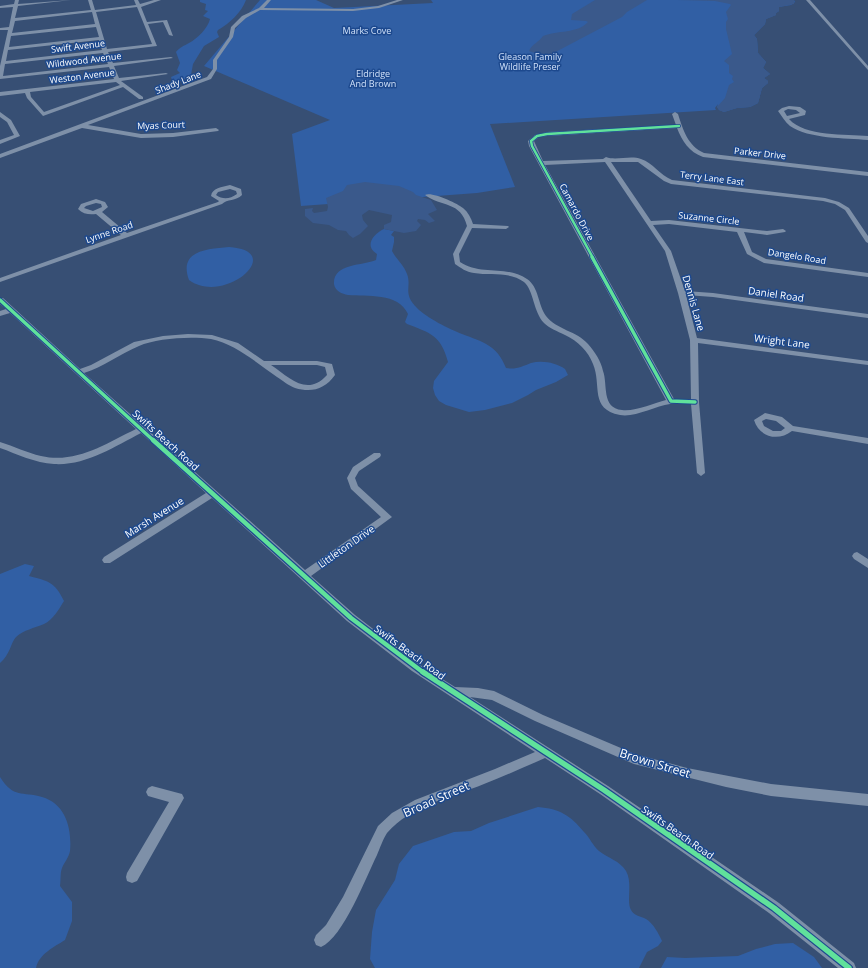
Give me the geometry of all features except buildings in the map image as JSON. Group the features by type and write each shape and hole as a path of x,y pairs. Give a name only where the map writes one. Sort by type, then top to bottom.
{"street":[{"path":"0,77 17,0"},
{"path":"0,7 69,0"},
{"path":"90,0 105,51 117,80 140,98"},
{"path":"136,0 146,23 165,21 171,35"},
{"path":"13,20 138,6 159,0"},
{"path":"260,9 269,0"},
{"name":"Shady Lane","path":"0,156 209,78 215,69 215,60 231,37 233,28 244,17 260,9 353,10 379,7 401,0"},
{"path":"808,0 868,69"},
{"name":"Swift Avenue","path":"3,63 155,45 146,23"},
{"path":"8,38 98,25"},
{"path":"0,29 11,28"},
{"path":"7,49 102,38"},
{"name":"Wildwood Avenue","path":"0,77 171,58"},
{"name":"Weston Avenue","path":"0,94 166,74"},
{"path":"27,91 29,97 44,114 124,86"},
{"path":"0,114 9,121 14,129 16,137 0,142"},
{"name":"Parker Drive","path":"675,114 689,147 695,152 703,155 868,174"},
{"path":"786,118 794,126 808,131 868,138"},
{"name":"Myas Court","path":"82,126 141,136 216,130"},
{"name":"Camardo Drive","path":"671,401 531,142 534,138 541,135 679,126"},
{"name":"Terry Lane East","path":"542,163 606,159 638,159 647,164 666,180 676,183 822,199 837,203 847,209 868,242"},
{"name":"Dennis Lane","path":"606,159 668,251 682,294 694,340 695,402 701,473"},
{"path":"428,194 464,210 468,216 470,226 458,249 456,259 457,263 470,270 508,274 528,282 542,317 556,327 573,334 584,343 595,358 601,374 602,400 607,406 622,414 671,401 695,402"},
{"name":"Lynne Road","path":"0,280 220,203 223,200"},
{"path":"97,211 126,236"},
{"name":"Suzanne Circle","path":"649,223 669,222 767,233 784,231"},
{"path":"470,226 506,227"},
{"name":"Dangelo Road","path":"740,231 749,253 764,261 868,275"},
{"name":"Daniel Road","path":"682,294 713,295 868,316"},
{"name":"Swifts Beach Road","path":"0,300 351,618 416,668 544,753 604,790 774,908 849,968"},
{"path":"0,314 10,310"},
{"path":"78,372 94,367 137,344 163,338 188,336 212,337 235,345 296,386 310,388 324,384 331,375 329,366 317,363 262,363"},
{"name":"Wright Lane","path":"694,340 868,363"},
{"path":"790,428 868,441"},
{"path":"0,445 38,459 55,462 72,460 88,455 142,429"},
{"name":"Littleton Drive","path":"304,576 387,517 354,487 351,478 356,469 377,455"},
{"name":"Marsh Avenue","path":"107,560 213,493"},
{"path":"857,556 868,564"},
{"name":"Brown Street","path":"453,692 478,693 494,696 539,718 634,759 687,773 771,790 868,800"},
{"name":"Broad Street","path":"321,940 331,930 348,902 382,830 396,817 419,804 544,753"},
{"path":"132,877 178,798 152,792"}],"green space":[{"path":"200,0 246,0 235,17 218,30 217,32 219,37 204,46 193,64 191,75 182,80 172,80 171,77 180,73 177,70 180,63 176,52 199,36 209,22 210,19 203,16 208,11 205,10 206,4 200,2"},
{"path":"260,0 316,0 334,8 433,3 431,0 794,0 795,2 791,5 779,7 779,11 776,15 766,19 765,24 754,35 757,39 758,53 766,62 763,68 770,74 764,78 768,81 768,83 762,88 758,103 750,107 737,108 724,112 719,110 717,107 718,104 715,108 716,110 490,124 515,187 477,193 301,206 292,134 330,120 204,66"},
{"path":"384,229 394,231 391,235 394,237 392,251 407,274 409,294 412,303 421,312 457,332 488,345 498,354 506,368 516,368 531,363 545,362 565,369 568,375 512,403 485,410 469,412 446,405 439,401 433,388 434,381 448,362 438,340 434,336 407,324 405,322 408,314 397,302 381,297 346,295 339,292 334,284 335,277 338,272 343,269 376,260 377,254 371,247 372,240 376,234"},
{"path":"229,247 246,251 253,258 252,266 244,275 233,282 218,286 203,286 189,280 187,270 188,262 191,257 204,250"},
{"path":"25,564 34,566 29,576 50,583 61,595 64,601 56,614 50,620 16,637 8,653 0,663 0,574"},
{"path":"0,777 10,789 14,791 42,797 57,805 66,818 70,834 70,851 61,870 60,886 72,902 72,921 65,940 44,955 40,959 36,968 0,968"},
{"path":"538,807 559,811 569,817 586,834 597,849 617,862 626,871 629,881 629,902 631,910 634,914 651,923 662,941 658,946 647,952 639,968 375,968 370,959 372,932 376,910 395,880 399,864 413,846 454,832 471,831 489,823"},
{"path":"793,943 814,957 822,968 661,968 667,957 685,958 738,956 775,944"}],"shaded area":[{"path":"595,0 647,0 627,12 622,17 546,57 529,51 543,36 573,30 584,26 588,22 571,20 572,14"},
{"path":"677,0 794,0 794,4 779,7 779,11 776,15 766,19 765,24 754,35 757,39 758,53 766,62 763,68 770,74 764,78 768,81 768,83 762,88 758,103 750,107 737,108 724,112 719,110 717,107 725,98 729,85 734,82 732,79 733,76 729,73 729,65 724,61 732,54 726,29 726,22 728,19 726,12 731,5 715,1"},
{"path":"365,182 399,186 413,192 416,195 431,200 437,210 428,214 435,221 429,223 425,220 418,219 417,221 421,225 416,231 404,233 384,229 384,225 391,222 392,215 369,210 362,215 363,220 368,226 360,234 353,238 346,231 338,230 329,225 313,223 305,216 305,209 313,208 312,211 314,213 327,211 328,207 326,198 343,191 347,185"}],"cycle path":[{"path":"679,126 547,134 537,136 531,141 532,146 671,401 695,402"},
{"path":"0,300 351,618 416,668 604,790 774,908 849,968"}],"park label":[{"name":"Marks Cove","path":"367,30"},
{"name":"Gleason Family Wildlife Preser","path":"530,62"},
{"name":"Eldridge And Brown","path":"373,78"}]}
